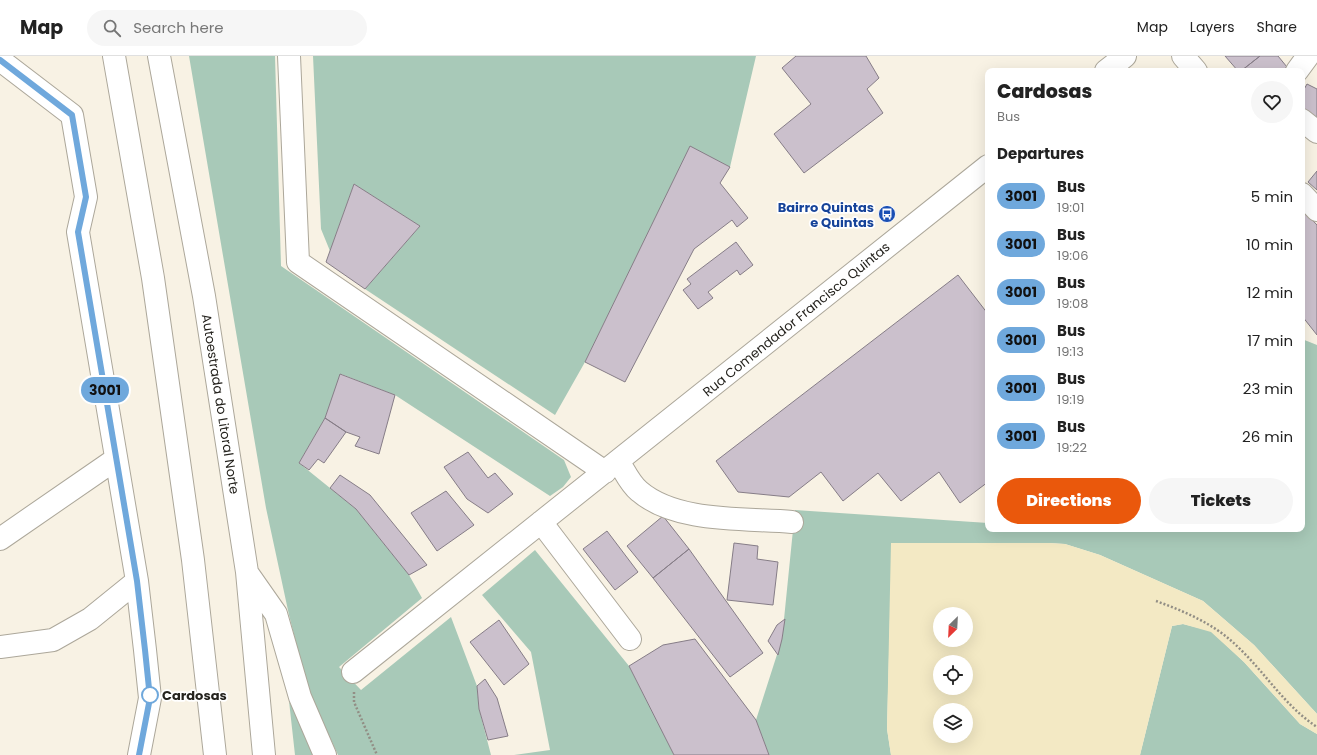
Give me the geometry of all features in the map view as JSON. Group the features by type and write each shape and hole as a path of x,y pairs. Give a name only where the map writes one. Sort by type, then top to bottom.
{"main road":[{"path":"114,56 157,301 193,560 215,755"},
{"name":"Autoestrada do Litoral Norte","path":"159,56 204,296 247,572 264,755"},
{"path":"289,56 298,262 611,466 637,490 655,503 673,511 694,515 792,522"},
{"path":"1110,68 1125,56"},
{"path":"1183,56 1193,68"},
{"path":"1300,68 1308,56"},
{"path":"2,60 72,115 86,197 78,232 137,581 150,698 139,755"},
{"path":"1305,122 1317,132"},
{"name":"Rua Comendador Francisco Quintas","path":"353,672 985,168"},
{"path":"1305,197 1317,210"},
{"path":"0,539 116,459"},
{"path":"541,522 630,639"},
{"path":"247,572 276,614 300,697 325,755"},
{"path":"0,646 53,640 90,619 137,581"}],"path":[{"path":"1156,601 1182,611 1219,630 1240,649 1281,697 1317,726"},
{"path":"353,672 354,702 377,755"}],"green space":[{"path":"189,56 275,56 281,266 564,460 571,477 563,487 550,496 395,395 341,374 325,418 299,463 356,509 409,575 422,598 339,667 361,690 451,617 477,686 479,709 491,755 338,755 308,690 289,615 266,508"},
{"path":"313,56 756,56 730,167 690,147 585,362 555,415 365,289 420,226 354,184 330,251 321,229"},
{"path":"1305,340 1317,345 1317,714 1254,645 1203,601 1100,555 1065,544 1049,543 892,543 887,729 891,755 769,755 756,720 782,639 795,510 985,523 985,532 1305,532"},
{"path":"535,550 629,666 674,755 514,755 550,750 531,652 482,595"},
{"path":"1183,624 1211,631 1244,662 1300,724 1317,734 1317,755 1140,755 1172,626"},
{"path":"289,701 315,755 295,755"}],"sand":[{"path":"891,543 1049,543 1065,544 1100,555 1203,601 1254,645 1317,714 1317,734 1300,724 1244,662 1211,632 1183,624 1172,626 1140,755 891,755 887,729"}],"building":[{"path":"796,56 866,56 879,78 867,89 883,113 804,173 774,134 811,104 782,68"},
{"path":"1225,56 1260,56 1245,68 1235,68"},
{"path":"1260,56 1278,56 1287,67 1286,68 1245,68"},
{"path":"1307,84 1317,89 1317,120 1305,113 1305,88"},
{"path":"690,146 730,167 720,183 748,218 737,227 732,220 694,249 625,382 585,362"},
{"path":"1317,171 1317,190 1308,182"},
{"path":"354,184 420,226 365,289 326,262"},
{"path":"1305,212 1317,225 1317,335 1305,320"},
{"path":"736,242 753,265 740,275 737,270 708,292 713,298 698,309 683,290 691,284 687,279"},
{"path":"958,275 985,310 985,484 960,503 939,472 901,501 878,473 843,501 821,472 789,497 738,492 716,461"},
{"path":"340,374 395,395 379,454 355,446 360,437 346,432 325,418"},
{"path":"325,418 346,432 324,463 318,459 309,470 299,463"},
{"path":"468,452 488,478 495,473 513,494 488,513 467,499 444,467"},
{"path":"340,475 370,495 427,565 409,575 356,509 330,488"},
{"path":"446,491 474,525 437,551 411,513"},
{"path":"663,516 689,549 653,578 627,546"},
{"path":"607,531 638,572 615,590 583,549"},
{"path":"734,543 758,546 757,559 778,562 773,605 727,600"},
{"path":"689,549 763,653 730,677 653,578"},
{"path":"785,619 778,655 768,641 777,625"},
{"path":"499,620 529,664 504,685 470,642"},
{"path":"695,639 756,720 769,755 674,755 629,666 663,645"},
{"path":"485,679 497,698 508,736 488,740 479,709 477,686"}],"bus line":[{"name":"3001","path":"0,60 72,115 86,197 78,232 137,581 150,698 139,755"}],"place":[{"name":"Bairro Quintas e Quintas","path":"887,214"},
{"name":"Cardosas","path":"150,695"}]}
